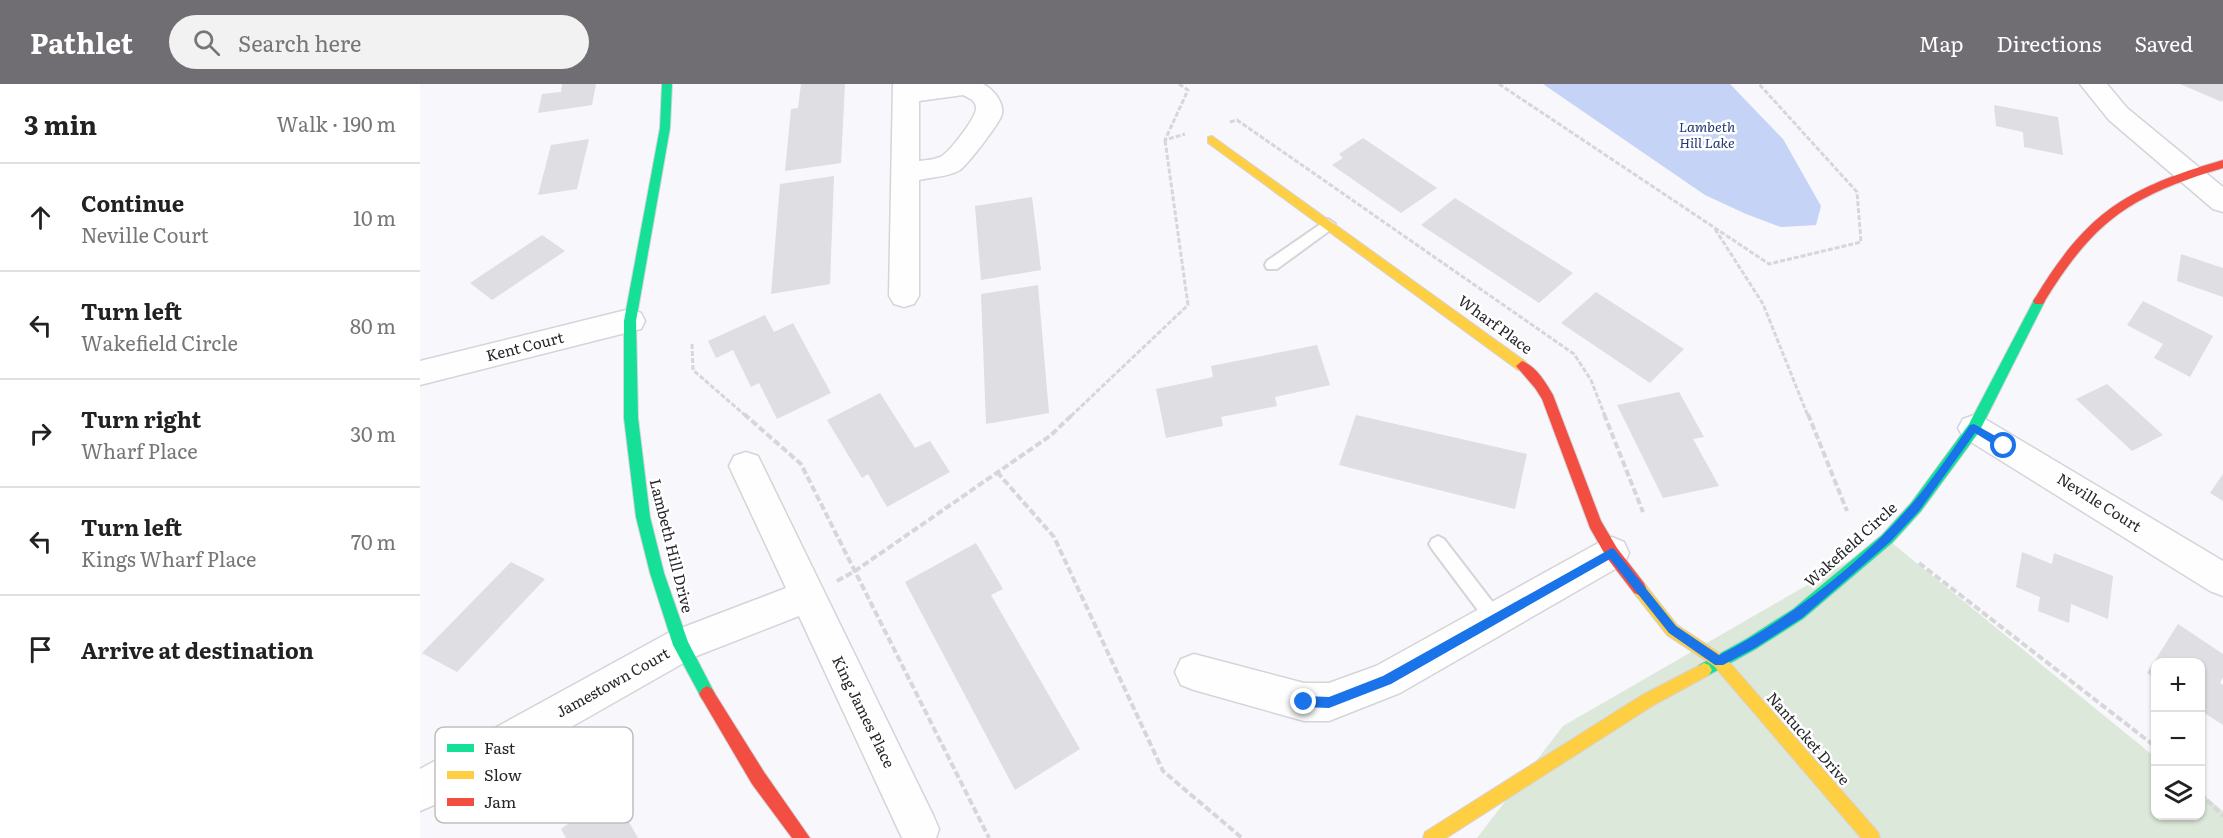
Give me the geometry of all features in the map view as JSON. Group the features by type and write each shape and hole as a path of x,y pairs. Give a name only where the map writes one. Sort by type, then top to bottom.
{"street":[{"name":"Lambeth Hill Drive","path":"667,84 665,128 630,321 631,417 635,470 643,517 657,573 681,645 714,708 758,778 802,838"},
{"path":"2093,84 2118,114 2223,202"},
{"path":"904,296 906,89 967,86 982,94 989,105 989,115 958,157 948,165 906,173"},
{"name":"Wharf Place","path":"1212,140 1527,369 1540,384 1595,524 1612,553 1672,630 1719,661"},
{"name":"Wakefield Circle","path":"1431,838 1648,700 1751,645 1798,614 1887,539 1916,507 1974,428 2040,299 2075,247 2107,216 2142,194 2188,175 2223,164"},
{"name":"Kent Court","path":"420,373 630,321"},
{"name":"Neville Court","path":"1974,428 2223,580"},
{"name":"King James Place","path":"746,466 919,829"},
{"path":"1194,672 1304,702 1329,702 1387,680 1612,553"},
{"path":"681,645 808,596"},
{"name":"Jamestown Court","path":"534,727 681,645"},
{"name":"Nantucket Drive","path":"1719,661 1872,838"},
{"name":"Jamestown Court","path":"420,791 435,783"}],"lane":[{"path":"1272,265 1328,224"},
{"path":"1438,544 1495,619"}],"path":[{"path":"1499,84 1769,264 1861,242 1857,192 1759,84"},
{"path":"855,571 1050,436 1188,306 1165,140"},
{"path":"1713,226 1763,304 1847,510"},
{"path":"692,344 693,370 801,464 989,838"},
{"path":"997,472 1054,537 1163,771 1242,838"},
{"path":"1919,563 2151,743"},
{"path":"2205,798 2223,816"}],"green space":[{"path":"1887,539 2151,754 2151,820 2205,820 2205,796 2223,811 2223,838 1477,838 1563,726"}],"water":[{"name":"Lambeth Hill Lake","path":"1543,84 1730,84 1783,139 1821,206 1816,225 1781,227 1705,195"}],"building":[{"path":"562,84 596,84 592,105 538,113 542,94 561,92"},
{"path":"801,84 845,84 841,163 785,171 791,109 798,108"},
{"path":"2180,84 2223,84 2223,100 2222,102"},
{"path":"1994,105 2058,117 2063,155 2024,147 2023,132 1996,126"},
{"path":"1363,138 1437,188 1401,213 1332,165 1343,158 1339,154"},
{"path":"589,139 577,189 538,195 551,145"},
{"path":"834,176 830,284 771,294 780,184"},
{"path":"1032,197 1041,270 981,280 975,206"},
{"path":"1455,198 1573,273 1539,303 1421,225"},
{"path":"542,235 565,251 492,300 470,283"},
{"path":"2181,254 2223,268 2223,297 2177,281"},
{"path":"1038,285 1049,413 986,424 981,294"},
{"path":"1596,292 1684,349 1650,383 1561,323"},
{"path":"2143,301 2213,336 2190,377 2154,358 2163,344 2127,325"},
{"path":"765,315 774,332 793,323 831,393 777,419 759,383 751,387 733,350 716,358 708,341"},
{"path":"1317,345 1330,385 1275,397 1277,406 1221,417 1223,426 1166,438 1156,389 1213,377 1211,366"},
{"path":"2107,384 2163,435 2132,451 2076,399"},
{"path":"1679,392 1704,437 1693,439 1719,486 1663,498 1617,405"},
{"path":"880,393 915,448 930,441 950,472 887,507 868,474 862,478 827,420"},
{"path":"1356,415 1527,454 1515,509 1339,465"},
{"path":"2223,474 2223,501 2210,493"},
{"path":"976,543 1003,589 991,595 1080,749 1015,790 905,582"},
{"path":"2022,552 2052,564 2054,553 2113,576 2108,619 2071,604 2069,623 2038,611 2040,597 2016,587"},
{"path":"511,562 545,579 457,672 422,653"},
{"path":"2178,624 2223,654 2223,677 2220,683 2223,685 2223,725 2205,713 2205,658 2156,658"},
{"path":"569,823 630,823 638,838 566,838 561,829"}],"traffic: fast":[{"path":"667,84 665,128 630,321 631,418 643,517 657,573 681,645 707,694"},
{"path":"1704,670 1798,614 1887,539 1916,507 1974,428 2039,301"}],"traffic: slow":[{"path":"1212,140 1522,366"},
{"path":"1639,588 1672,630 1719,661 1872,838"},
{"path":"1431,838 1648,700 1704,670"}],"traffic: jam":[{"path":"2039,301 2071,253 2097,224 2112,212 2144,192 2223,164"},
{"path":"1522,366 1540,384 1548,399 1595,524 1612,553 1639,588"},
{"path":"707,694 758,778 802,838"}],"route":[{"path":"1304,702 1329,702 1387,680 1612,553 1672,630 1719,661 1751,645 1798,614 1887,539 1916,507 1974,428 2004,446"}]}
